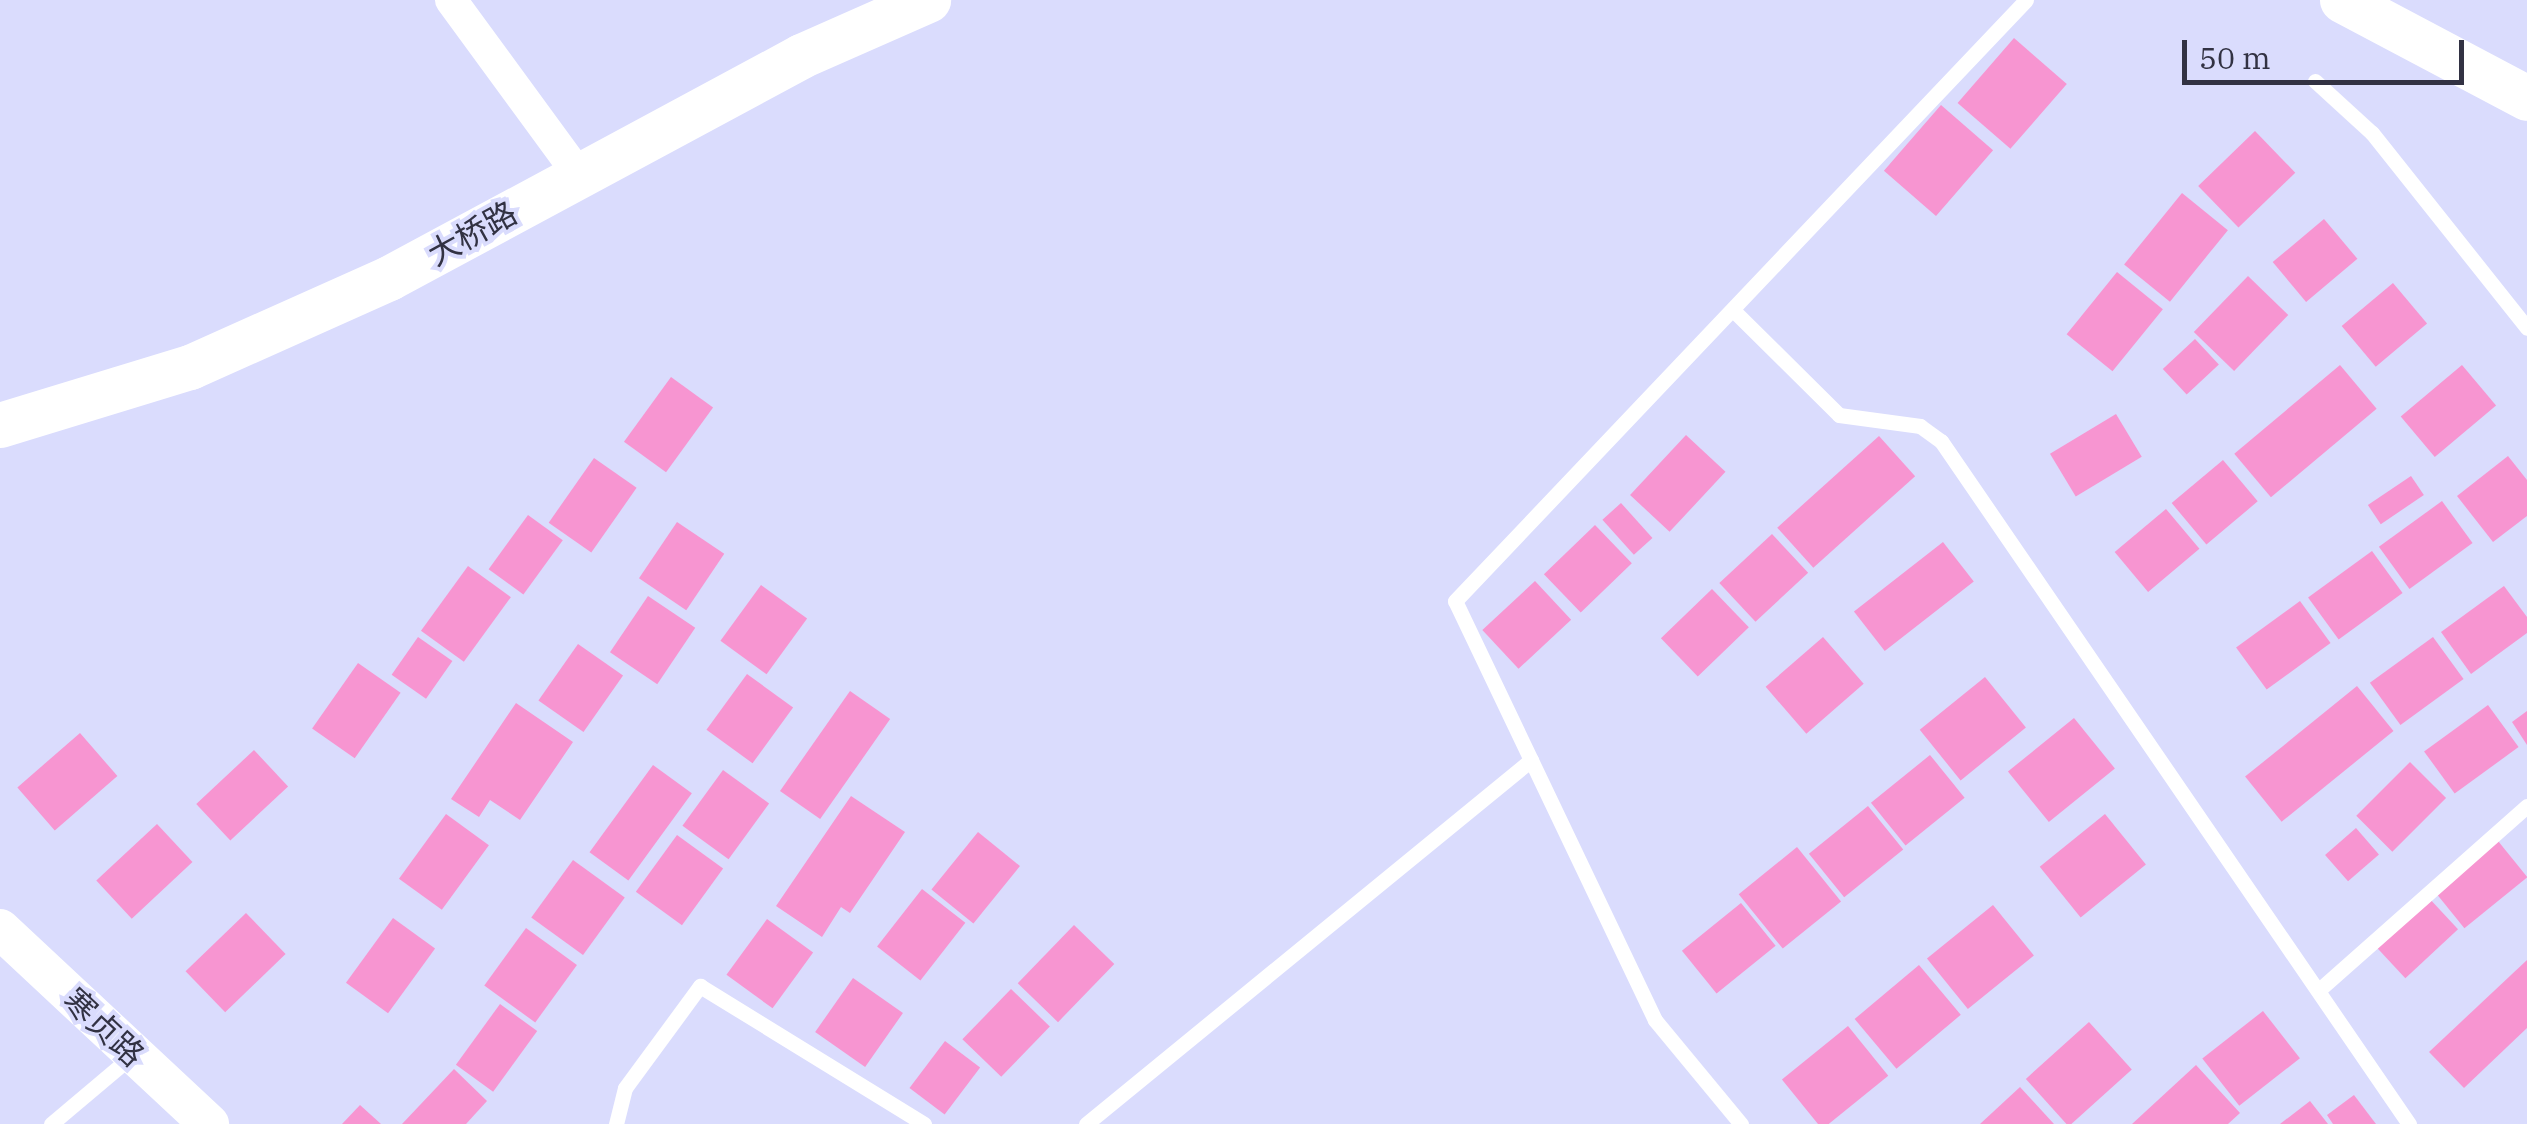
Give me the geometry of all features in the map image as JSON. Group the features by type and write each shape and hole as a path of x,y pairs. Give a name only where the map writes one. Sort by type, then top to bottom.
{"main road":[{"name":"大桥路","path":"0,425 190,367 390,278 578,174 928,0"},
{"path":"2342,0 2386,17 2527,98"}],"street":[{"path":"451,0 578,174"},
{"name":"寒贞路","path":"0,929 209,1124"}],"lane":[{"path":"1741,1124 1655,1020 1455,601 1736,313 2026,0"},
{"path":"2315,81 2382,144 2527,328"},
{"path":"1736,313 1840,415 1920,426 1941,442 2325,984 2409,1124"},
{"path":"1086,1124 1531,760"},
{"path":"2325,984 2527,806"},
{"path":"616,1124 626,1088 700,986 924,1124"},
{"path":"51,1124 133,1054"}],"building":[{"path":"2014,38 2067,84 2010,149 1958,103"},
{"path":"1941,105 1993,150 1936,216 1884,171"},
{"path":"2255,131 2295,173 2238,228 2198,186"},
{"path":"2182,193 2228,230 2170,302 2124,264"},
{"path":"2324,219 2357,259 2306,302 2273,262"},
{"path":"2117,272 2163,309 2113,371 2067,334"},
{"path":"2248,276 2288,315 2234,371 2194,332"},
{"path":"2393,283 2427,324 2376,367 2342,326"},
{"path":"2195,339 2219,365 2187,395 2163,369"},
{"path":"2340,365 2377,409 2271,497 2234,454"},
{"path":"2462,365 2496,406 2435,457 2401,416"},
{"path":"671,377 713,408 666,472 624,442"},
{"path":"2116,414 2142,457 2076,497 2050,454"},
{"path":"1686,435 1725,472 1670,532 1630,495"},
{"path":"1879,436 1915,476 1813,568 1777,528"},
{"path":"2508,456 2527,480 2527,516 2493,542 2457,496"},
{"path":"594,458 637,488 591,553 549,523"},
{"path":"2223,460 2258,501 2206,544 2172,503"},
{"path":"2411,476 2424,495 2381,524 2368,505"},
{"path":"2442,501 2473,543 2409,589 2379,547"},
{"path":"1621,503 1652,538 1634,555 1602,520"},
{"path":"2166,509 2199,549 2148,592 2115,552"},
{"path":"528,515 563,540 523,594 489,569"},
{"path":"677,522 724,554 686,610 639,578"},
{"path":"1595,525 1632,563 1581,612 1544,574"},
{"path":"1772,534 1808,573 1755,622 1719,583"},
{"path":"1943,542 1974,581 1885,651 1854,612"},
{"path":"2372,551 2403,593 2339,640 2308,597"},
{"path":"468,566 511,597 464,662 421,631"},
{"path":"1535,581 1571,620 1518,669 1482,630"},
{"path":"761,585 807,619 767,674 720,641"},
{"path":"2504,586 2527,617 2527,633 2471,674 2441,632"},
{"path":"1712,589 1749,627 1698,676 1661,638"},
{"path":"648,596 695,628 657,684 610,652"},
{"path":"2300,601 2331,643 2267,690 2236,647"},
{"path":"418,637 452,661 426,699 392,675"},
{"path":"1823,637 1864,684 1806,734 1766,687"},
{"path":"2433,637 2464,679 2400,725 2370,683"},
{"path":"578,644 623,676 583,732 538,701"},
{"path":"358,663 401,693 355,758 312,729"},
{"path":"747,674 793,708 753,763 706,730"},
{"path":"1985,677 2026,728 1961,780 1920,730"},
{"path":"2357,686 2394,731 2282,822 2245,777"},
{"path":"850,691 890,719 820,819 780,791"},
{"path":"516,703 573,742 520,820 490,800 479,817 451,799"},
{"path":"2488,705 2519,747 2455,794 2424,751"},
{"path":"2527,711 2527,745 2512,722"},
{"path":"2074,718 2115,769 2049,822 2008,771"},
{"path":"80,733 117,776 55,830 17,787"},
{"path":"254,750 288,787 230,840 196,804"},
{"path":"1930,755 1965,798 1906,846 1871,803"},
{"path":"2410,762 2446,798 2392,852 2356,816"},
{"path":"653,765 692,793 628,881 590,852"},
{"path":"723,770 769,804 729,859 682,826"},
{"path":"851,796 905,832 850,913 841,907 822,937 776,906"},
{"path":"1868,806 1903,850 1844,897 1809,854"},
{"path":"446,814 489,845 442,910 399,879"},
{"path":"2105,814 2146,865 2081,917 2040,867"},
{"path":"157,824 192,862 132,919 96,881"},
{"path":"2356,828 2379,854 2348,881 2325,855"},
{"path":"978,832 1020,866 973,923 931,890"},
{"path":"677,835 723,869 682,925 636,892"},
{"path":"2494,836 2527,877 2464,928 2431,887"},
{"path":"1797,847 1841,901 1783,949 1739,894"},
{"path":"573,860 625,898 583,955 531,917"},
{"path":"922,889 965,923 920,980 877,947"},
{"path":"2428,897 2458,929 2405,978 2375,946"},
{"path":"1741,903 1776,946 1717,994 1682,951"},
{"path":"1993,905 2034,956 1968,1009 1927,958"},
{"path":"246,913 286,954 225,1012 186,971"},
{"path":"393,918 435,949 388,1013 346,983"},
{"path":"767,919 813,953 773,1008 726,975"},
{"path":"1074,925 1114,964 1058,1022 1018,983"},
{"path":"526,928 577,965 535,1022 484,985"},
{"path":"2527,960 2527,1028 2464,1088 2429,1052"},
{"path":"1919,965 1961,1015 1896,1069 1855,1019"},
{"path":"853,978 903,1013 865,1067 815,1032"},
{"path":"1011,989 1050,1027 1001,1077 962,1039"},
{"path":"500,1004 537,1031 493,1092 456,1065"},
{"path":"2263,1011 2300,1058 2239,1106 2202,1058"},
{"path":"2089,1022 2132,1070 2071,1124 2066,1124 2026,1079"},
{"path":"1848,1026 1888,1076 1829,1124 1818,1124 1782,1079"},
{"path":"945,1041 980,1067 945,1115 909,1088"},
{"path":"2196,1065 2240,1113 2228,1124 2132,1124"},
{"path":"454,1069 487,1101 466,1124 402,1124"},
{"path":"2020,1087 2054,1124 1980,1124"},
{"path":"2354,1095 2376,1124 2333,1124 2327,1115"},
{"path":"2310,1101 2328,1124 2280,1124"},
{"path":"360,1105 381,1124 342,1124"}]}
